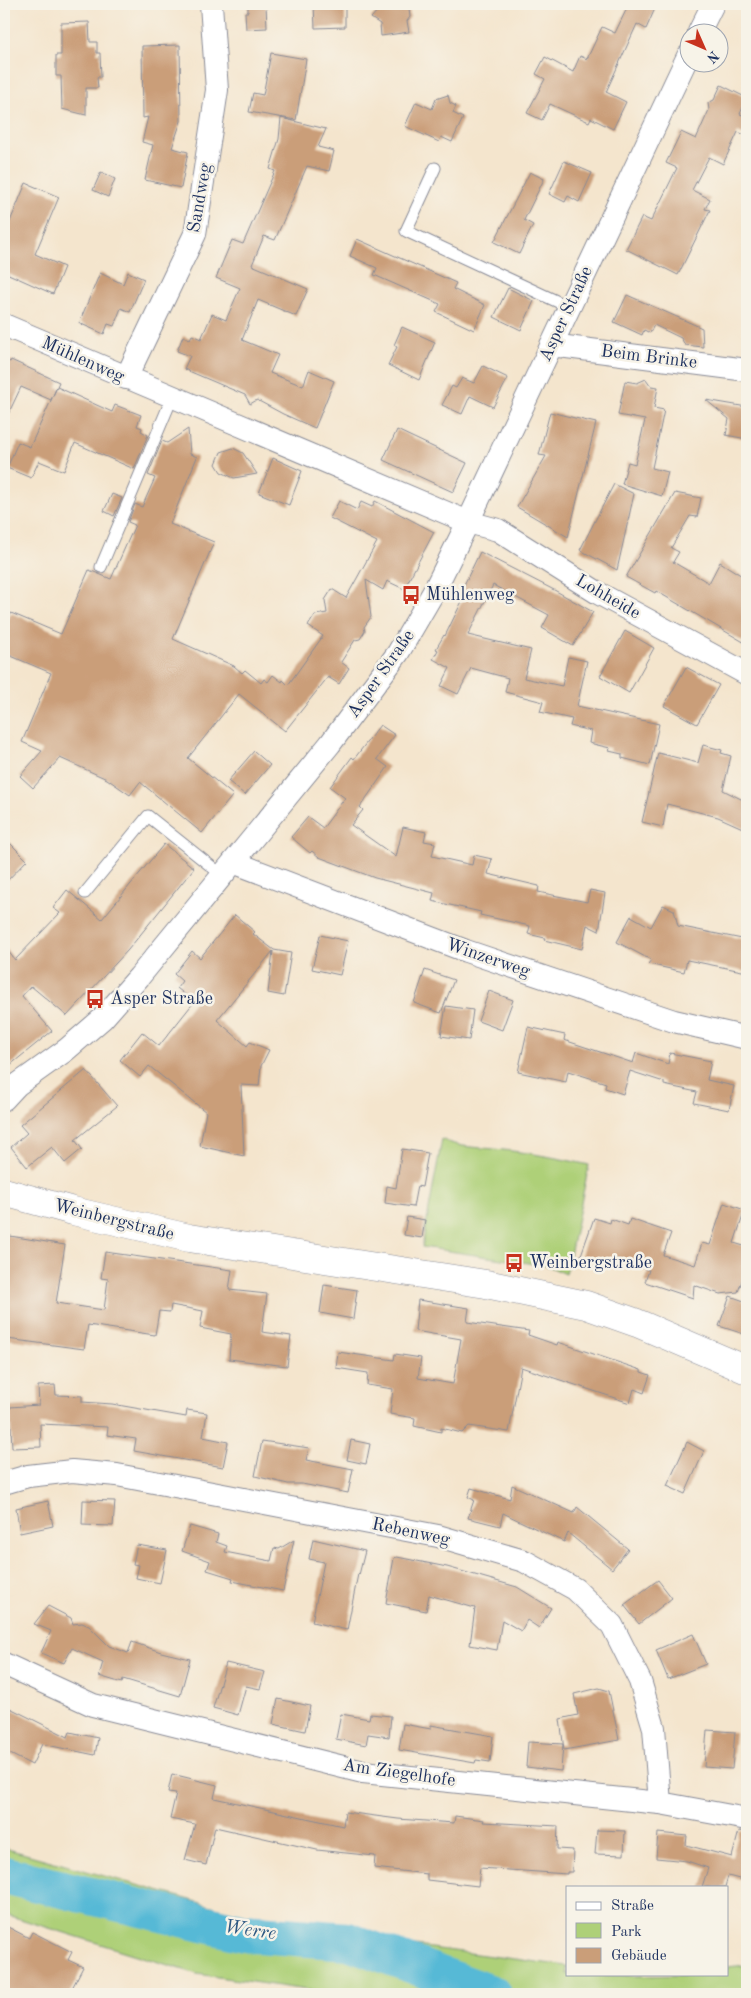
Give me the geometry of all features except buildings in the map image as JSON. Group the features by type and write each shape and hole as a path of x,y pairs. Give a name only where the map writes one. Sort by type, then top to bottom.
{"street":[{"name":"Sandweg","path":"126,378 196,234 217,90 211,4"},
{"path":"705,22 713,4"},
{"name":"Asper Straße","path":"4,1099 17,1086 66,1050 102,1019 140,977 330,744 398,653 433,593 468,522 680,72"},
{"name":"Mühlenweg","path":"4,325 172,398 468,522"},
{"name":"Beim Brinke","path":"551,345 747,370"},
{"name":"Lohheide","path":"468,522 498,530 598,593 747,674"},
{"name":"Winzerweg","path":"228,868 466,952 674,1021 747,1038"},
{"name":"Weinbergstraße","path":"4,1192 73,1211 189,1238 486,1284 586,1305 637,1323 745,1367"},
{"name":"Rebenweg","path":"4,1483 28,1476 72,1471 116,1476 438,1536 524,1561 575,1589 612,1625 640,1681 654,1728 660,1803"},
{"name":"Am Ziegelhofe","path":"4,1664 93,1705 363,1772 660,1803 747,1818"}],"lane":[{"path":"435,168 406,231 570,307"},
{"path":"101,567 172,398"},
{"path":"85,893 148,816 228,868"}],"green space":[{"path":"442,1139 461,1146 506,1150 589,1165 566,1274 548,1266 422,1247"},
{"path":"4,1848 302,1931 566,1966 566,1976 728,1976 728,1967 747,1965 747,1994 334,1994 197,1974 4,1914"}],"waterway":[{"name":"Werre","path":"4,1875 244,1933 348,1941 492,1994"}],"place":[{"name":"Mühlenweg","path":"411,595"},
{"name":"Asper Straße","path":"95,999"},
{"name":"Weinbergstraße","path":"514,1263"}]}
